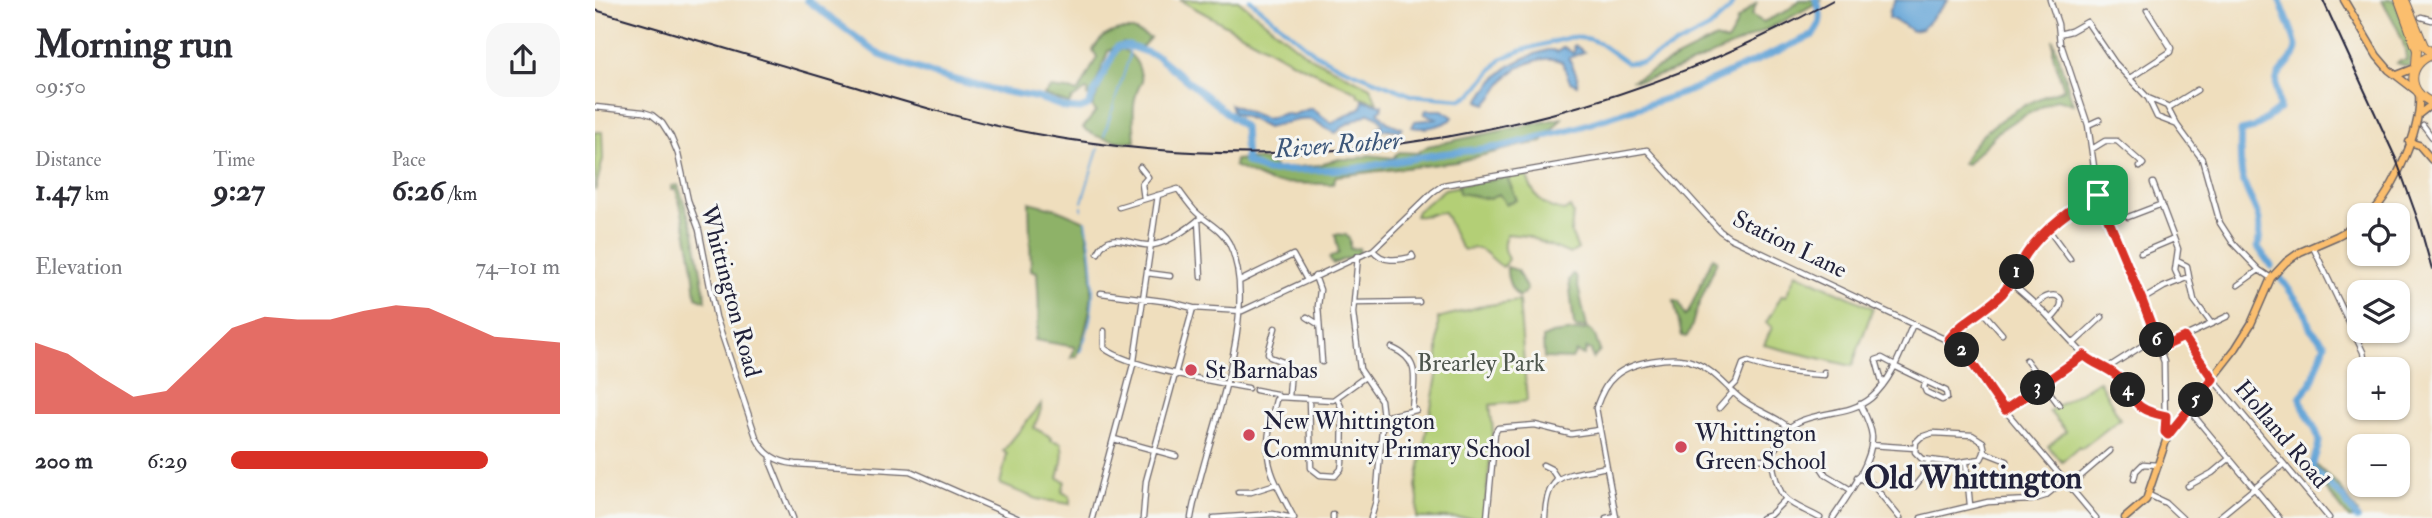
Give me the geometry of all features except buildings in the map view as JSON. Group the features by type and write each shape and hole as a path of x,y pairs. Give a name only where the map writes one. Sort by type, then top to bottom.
{"highway":[{"path":"2399,0 2417,50 2413,82 2417,92 2432,103"},
{"path":"2405,0 2424,46 2432,54 2421,60 2416,67"}],"main road":[{"path":"2344,0 2377,56 2417,92 2418,114 2409,142 2395,177 2380,203"},
{"path":"2397,75 2416,67"},
{"path":"2418,114 2432,103"},
{"path":"2409,142 2419,145 2432,158"},
{"path":"2126,518 2149,495 2168,435 2246,332 2271,278 2289,259 2347,230"}],"street":[{"path":"2050,0 2061,45 2066,53 2088,125 2098,195 2160,348 2165,370 2165,432 2168,435"},
{"path":"2130,78 2170,52 2171,48 2147,10"},
{"path":"2421,17 2432,20"},
{"path":"2059,34 2087,22 2115,63 2148,98 2157,117 2177,125"},
{"path":"2163,119 2169,110 2197,90"},
{"path":"2148,98 2169,110 2202,159 2224,229 2233,243 2259,270 2271,278"},
{"path":"2154,111 2162,104"},
{"name":"Whittington Road","path":"595,107 643,111 662,123 671,137 699,230 716,317 729,359 756,437 771,457 771,464 793,518"},
{"path":"2088,125 2099,120"},
{"path":"2423,125 2425,132 2432,136"},
{"path":"2092,149 2105,141 2117,141 2143,164 2140,167"},
{"name":"Station Lane","path":"1239,311 1373,250 1443,185 1647,150 1723,233 1949,339 1965,353 2005,410 2095,518"},
{"path":"1140,167 1148,177 1142,184 1144,199"},
{"path":"2153,183 2178,249 2175,270 2180,281"},
{"path":"1119,207 1178,189 1200,219 1222,233 1228,241 1240,281 1233,357 1191,518"},
{"path":"1092,518 1134,361 1158,195"},
{"path":"1949,339 2011,283 2026,254 2048,229 2098,195"},
{"path":"2128,217 2162,204"},
{"path":"1098,253 1102,244 1109,240 1152,245 1200,219"},
{"path":"1200,219 1201,277"},
{"path":"2048,229 2070,259"},
{"path":"2141,253 2174,239"},
{"path":"2312,246 2364,357"},
{"path":"1373,250 1381,258 1402,260 1413,257 1412,255"},
{"path":"1240,281 1293,255 1307,280"},
{"path":"1358,256 1353,313 1360,369 1381,400 1384,417 1376,501 1371,518"},
{"path":"2177,261 2187,267 2194,300 2211,323"},
{"path":"2238,285 2259,270"},
{"path":"1147,273 1170,276"},
{"path":"1315,276 1320,290 1318,306 1322,362"},
{"path":"2142,300 2164,286 2189,277"},
{"path":"2011,283 2036,304 2084,355 2109,370 2123,383 2139,407 2147,412 2166,416"},
{"path":"1101,293 1170,302 1193,308 1239,311"},
{"path":"2036,304 2048,295 2055,294 2062,304 2061,310 2051,319"},
{"path":"1355,303 1419,302"},
{"path":"1143,518 1143,494 1193,308"},
{"path":"1982,311 2002,334"},
{"path":"2160,348 2228,316"},
{"path":"1307,317 1319,324"},
{"path":"2073,344 2102,317"},
{"path":"1820,518 1785,500 1777,486 1771,460 1779,440 1787,426 1870,399 1883,386 1913,324"},
{"path":"1275,328 1268,353 1270,357 1283,362 1291,369 1289,397"},
{"path":"1104,331 1104,348 1111,353 1175,372 1248,388"},
{"path":"2109,370 2112,365 2156,337"},
{"name":"Holland Road","path":"2184,337 2213,379 2329,518"},
{"path":"1384,417 1414,410 1411,360 1404,353 1392,348"},
{"path":"2005,410 2084,355"},
{"path":"1883,386 1876,360 1882,358 1946,391 1947,398 1942,400 1926,392 1926,382"},
{"path":"1606,518 1616,517 1596,408 1601,394 1613,377 1625,369 1665,360 1691,361 1705,367 1755,408 1776,417 1787,426"},
{"path":"2026,360 2059,405"},
{"path":"1719,408 1739,376 1743,364 1748,362 1773,371 1824,375 1824,372"},
{"path":"1256,390 1279,397 1325,401 1337,398 1365,377"},
{"path":"1279,397 1276,400 1266,449 1268,467 1294,518"},
{"path":"1309,400 1311,468 1320,475 1335,476 1342,463 1343,411 1337,398"},
{"path":"1833,518 1851,490 1871,445 1872,436 1868,421 1860,404"},
{"path":"2189,410 2279,518"},
{"path":"1487,518 1495,433 1498,428 1535,425 1571,434 1599,430"},
{"path":"1950,433 1979,438 1985,447 1981,459 1966,463 1929,461 1917,456 1915,449 1916,442 1921,437 1950,433"},
{"path":"1114,439 1176,456"},
{"path":"1871,445 1915,449"},
{"path":"2069,486 2110,451"},
{"path":"1984,453 2007,461"},
{"path":"771,457 795,464 910,471 1017,518"},
{"path":"2188,486 2212,473 2230,458"},
{"path":"1756,459 1771,460"},
{"path":"1915,486 1929,461"},
{"path":"1823,462 1820,466 1822,472 1851,490"},
{"path":"1966,463 1971,505"},
{"path":"2134,480 2136,471 2143,464 2159,466"},
{"path":"2218,518 2284,464"},
{"path":"1543,465 1551,469 1557,478"},
{"path":"1545,518 1545,502 1550,487 1557,478 1606,467"},
{"path":"1857,477 1873,485 1898,517"},
{"path":"1921,518 2008,499 2032,500 2045,496 2064,481"},
{"path":"1238,492 1251,492 1276,484"},
{"path":"2149,495 2166,503 2182,518"},
{"path":"1762,518 1771,517 1785,500"},
{"path":"1217,518 1273,514 1294,518"}],"green space":[{"path":"1180,0 1238,0 1308,56 1370,87 1377,102 1358,96 1357,92 1291,61"},
{"path":"1800,0 1820,0 1757,34 1695,62 1667,73 1633,80 1716,38 1727,42 1737,20 1757,2 1752,15 1763,22 1785,12"},
{"path":"2382,0 2395,0 2413,49 2409,67 2397,63 2406,60 2404,44"},
{"path":"1120,30 1133,30 1150,38 1141,48 1123,43 1108,51 1091,97 1087,96 1089,92 1086,90 1069,104 1044,95 1051,88 1077,92 1097,57 1093,50 1104,37"},
{"path":"2053,39 2073,104 2057,99 2014,121 1999,131 1967,164 1963,163 1970,150 1992,127 2035,100 2064,89 2053,55"},
{"path":"1123,49 1137,63 1142,82 1134,103 1135,142 1107,140 1083,128 1096,111 1092,107 1115,51"},
{"path":"1562,118 1542,142 1456,162 1336,176 1333,184 1271,183 1234,166 1235,160 1247,159 1263,160 1277,169 1319,165 1338,159 1357,159 1369,155 1393,158 1399,152 1417,153 1428,146"},
{"path":"595,132 602,132 603,159 595,191"},
{"path":"1522,174 1527,176 1532,189 1545,204 1564,211 1570,207 1573,213 1571,233 1578,249 1570,254 1527,236 1507,234 1504,247 1508,259 1503,267 1481,250 1464,250 1444,212 1415,216 1417,211 1445,189"},
{"path":"1507,177 1517,200 1506,204 1499,194 1490,199 1459,193 1458,185"},
{"path":"678,185 694,232 706,301 696,297 683,216 676,189 671,189 671,186"},
{"path":"1029,202 1057,209 1085,221 1092,274 1091,304 1077,356 1071,358 1075,347 1035,340 1038,324 1037,272 1031,270"},
{"path":"1335,234 1346,235 1350,240 1350,249 1359,248 1360,253 1333,264 1329,258 1339,253"},
{"path":"1713,257 1717,260 1691,328 1686,337 1682,336 1674,301 1679,302 1685,316"},
{"path":"1507,267 1517,270 1527,290 1519,297 1510,284"},
{"path":"1796,273 1873,308 1852,366 1764,345 1772,327 1766,323 1782,295 1786,296"},
{"path":"1573,274 1576,277 1587,327 1576,328 1574,325 1569,280"},
{"name":"Brearley Park","path":"1519,301 1527,401 1490,405 1493,431 1484,518 1417,518 1416,486 1438,371 1438,318 1482,306"},
{"path":"1590,329 1600,351 1593,359 1591,350 1587,348 1584,355 1576,352 1572,359 1544,358 1543,338 1552,334"},
{"path":"2099,381 2120,419 2062,462 2048,446 2066,431 2049,411"},
{"path":"1041,404 1034,428 1051,437 1051,440 1061,443 1063,456 1058,478 1065,481 1062,492 1070,496 1070,504 1037,499 1000,484 1007,454 1003,451"},
{"path":"2310,464 2317,466 2339,486 2359,518 2349,518 2326,489 2310,479 2303,468"}],"water":[{"path":"1895,0 1948,0 1922,29 1912,31 1889,18"},
{"path":"1575,45 1584,52 1569,58 1578,78 1577,85 1570,82 1562,62 1540,60 1511,73 1486,104 1479,101 1493,81 1516,62 1548,50 1557,52 1564,47 1573,53"},
{"path":"1363,100 1382,105 1378,112 1387,122 1402,128 1400,131 1378,131 1377,128 1383,125 1378,117 1369,113 1345,125 1336,133 1307,119 1267,128 1233,113 1230,104 1266,119 1285,113 1292,115 1311,108 1332,123 1362,107"},
{"path":"1426,110 1442,110 1453,117 1432,127 1412,127 1415,121 1438,119 1424,114"}],"waterway":[{"name":"River Rother","path":"807,0 880,55 933,74 1039,98 1066,108 1080,109 1088,106 1117,47 1129,46 1157,56 1244,127 1246,162 1265,171 1353,169 1439,154 1501,147 1573,129 1689,91 1813,35 1820,18 1816,0"},
{"path":"1250,0 1316,54 1339,66 1411,95 1461,99 1472,94 1501,59 1571,37 1599,43 1627,63 1643,62 1709,28 1729,10 1735,0"},
{"path":"2271,266 2258,247 2260,224 2242,176 2240,142 2241,131 2254,128 2279,109 2276,89 2278,76 2296,48 2280,0"},
{"path":"1114,104 1129,58 1129,46"},
{"path":"1112,111 1114,106"},
{"path":"1104,136 1111,113"},
{"path":"1082,202 1098,149"},
{"path":"1080,352 1090,320 1093,287 1086,221"},
{"path":"2279,276 2304,310 2310,328 2325,344 2312,381"},
{"path":"2311,384 2300,397 2319,441 2313,469 2344,499 2357,518"}],"railway":[{"path":"595,10 962,118 1011,129 1139,148 1242,153 1345,149 1447,137 1547,115 1645,85 1740,47 1833,0"},
{"path":"2323,0 2396,159 2432,269"}],"place":[{"name":"St Barnabas","path":"1191,370"},
{"name":"New Whittington Community Primary School","path":"1249,435"},
{"name":"Whittington Green School","path":"1681,447"}],"district":[{"name":"Old Whittington","path":"1973,477"}],"route":[{"path":"2098,195 2160,348 2184,337 2213,379 2168,435 2165,432 2166,416 2147,412 2139,407 2115,374 2084,355 2005,410 1965,353 1949,339 1955,331 2000,296 2011,283 2026,254 2048,229 2098,195"}]}
